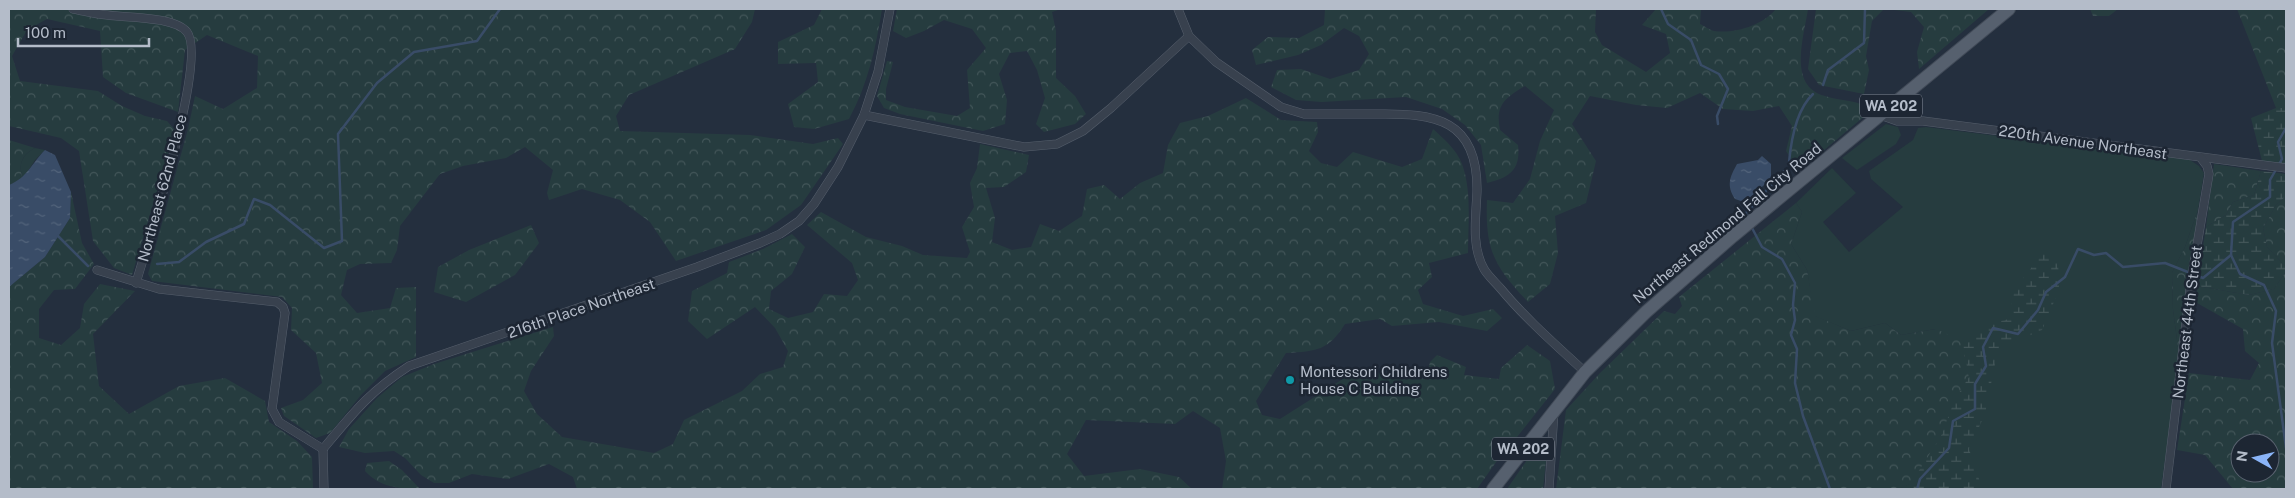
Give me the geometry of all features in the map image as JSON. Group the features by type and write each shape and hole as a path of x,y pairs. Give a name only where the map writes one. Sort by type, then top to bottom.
{"main road":[{"name":"Northeast Redmond Fall City Road","path":"1493,489 1585,372 1646,312 1772,204 2009,9"}],"street":[{"name":"Northeast 62nd Place","path":"73,9 106,15 165,21 178,26 188,33 192,49 181,127 136,283"},
{"name":"216th Place Northeast","path":"323,449 361,402 383,383 409,366 620,295 760,243 780,234 799,221 814,204 838,167 864,115 878,72 890,9"},
{"path":"1178,9 1189,36 1216,62 1291,112 1304,114 1406,114 1428,116 1445,122 1456,130 1467,142 1474,157 1477,177 1476,240 1477,251 1484,270 1532,324 1585,372"},
{"path":"864,115 1024,147 1057,144 1083,131 1111,108 1189,36"},
{"name":"220th Avenue Northeast","path":"1880,115 1897,120 1923,121 2284,168"},
{"name":"Northeast 44th Street","path":"2166,489 2191,281 2209,174 2207,166 2201,158"},
{"path":"97,270 159,290 277,302 283,307 285,313 272,409 279,422 323,449 324,489"},
{"path":"1549,489 1554,410"}],"green space":[{"path":"9,9 755,9 752,22 735,49 629,95 616,116 620,131 750,135 813,144 838,138 843,144 801,205 766,230 676,261 650,222 620,200 582,189 549,200 547,193 553,170 525,147 506,158 463,166 440,174 400,226 397,250 391,263 360,264 347,270 341,295 357,313 390,308 396,288 416,287 416,357 385,371 361,395 330,433 316,438 284,416 281,408 303,400 322,383 316,353 291,330 292,308 282,297 152,281 148,274 188,129 195,96 223,109 257,88 258,56 207,35 185,50 178,112 126,93 103,77 100,31 47,19 27,30 12,56 20,81 98,91 122,106 145,116 167,121 175,130 132,275 114,268 93,241 79,151 61,138 9,126"},
{"path":"822,9 882,9 874,51 866,79 849,119 814,129 794,127 788,104 818,82 816,63 778,64 778,42 814,25"},
{"path":"897,9 1061,9 1052,12 1056,31 1056,78 1075,96 1086,114 1075,124 1044,132 1036,124 1045,98 1037,70 1027,51 1010,53 999,74 1007,100 1005,124 983,131 900,114 884,108 877,96 887,61 893,62 886,89 886,100 905,107 957,116 970,108 967,70 986,48 972,29 944,20 906,38 893,31"},
{"path":"1325,9 1596,9 1595,32 1602,45 1646,72 1670,53 1666,34 1642,25 1656,9 1701,9 1700,24 1712,30 1722,32 1739,30 1756,24 1764,20 1776,9 1808,9 1801,59 1802,71 1806,82 1813,91 1825,96 1855,102 1873,109 1799,171 1786,151 1792,126 1779,106 1753,111 1723,109 1700,93 1667,108 1636,105 1590,96 1572,124 1596,161 1586,203 1555,216 1558,253 1550,284 1528,302 1507,278 1494,256 1488,232 1487,200 1513,203 1530,179 1540,141 1554,110 1525,86 1512,94 1503,103 1499,114 1500,130 1518,145 1518,161 1512,172 1487,183 1481,145 1465,125 1442,109 1406,97 1322,102 1296,100 1271,87 1277,70 1301,69 1330,79 1359,70 1369,54 1359,36 1344,28 1321,45 1298,55 1256,65 1252,50 1268,37 1299,38 1324,25"},
{"path":"1816,9 1884,9 1872,21 1866,56 1869,70 1864,94 1819,85 1808,69"},
{"path":"1886,9 1989,9 1919,69 1917,52 1924,27 1911,12"},
{"path":"2090,9 2118,9 2109,16 2093,16"},
{"path":"2237,9 2286,9 2286,108 2276,108"},
{"path":"1246,98 1281,120 1317,122 1318,132 1309,151 1321,163 1337,167 1353,152 1402,167 1422,159 1433,129 1457,154 1462,164 1467,185 1469,208 1468,253 1429,263 1432,277 1418,290 1423,304 1463,316 1493,309 1502,318 1487,331 1439,322 1392,326 1380,319 1345,324 1333,340 1321,348 1286,353 1256,401 1262,415 1280,419 1357,370 1426,379 1430,362 1437,355 1466,367 1464,375 1499,379 1501,368 1527,345 1550,361 1555,389 1517,437 1507,437 1500,446 1499,458 1477,489 1222,489 1226,461 1220,428 1193,411 1175,424 1086,420 1067,454 1084,476 1140,469 1179,477 1192,489 577,489 573,477 549,464 508,479 472,474 449,483 434,483 421,475 405,458 394,451 365,453 339,447 349,429 377,398 402,377 434,364 553,327 554,336 531,371 524,391 537,414 562,437 654,453 673,444 684,420 742,391 760,374 783,367 788,351 775,328 755,307 707,339 688,321 692,291 727,273 729,262 763,249 792,234 805,247 792,274 771,291 769,309 788,318 813,312 824,294 847,296 858,280 852,263 807,225 821,212 866,237 902,246 923,255 967,258 970,252 962,227 974,207 970,183 977,168 980,144 1029,155 1026,172 1004,187 986,188 995,218 992,242 1012,250 1031,247 1040,224 1059,231 1082,216 1087,189 1104,185 1120,199 1140,183 1163,173 1168,145 1180,123 1208,116"},
{"path":"2276,108 2286,108 2286,165 2262,161 2251,118"},
{"path":"1886,124 1898,127 1901,135 1896,144 1857,170 1842,158"},
{"path":"1926,127 2190,160 2199,166 2204,173 2198,210 2185,247 2172,273 2173,309 2179,355 2161,489 1899,489 1910,484 1936,329 1901,335 1885,323 1851,331 1814,316 1807,270 1791,244 1802,212 1796,203 1832,168 1856,193 1823,222 1849,252 1903,207 1871,179 1869,171 1913,140 1918,128"},
{"path":"9,140 35,148 22,161 23,179 9,185"},
{"path":"35,148 45,150 35,160 23,179 22,161"},
{"path":"2214,164 2261,171 2254,195 2233,202 2226,215 2206,227"},
{"path":"2261,171 2286,174 2286,196 2276,205 2263,228 2267,247 2286,267 2286,271 2274,289 2249,295 2197,286 2206,227 2226,215 2233,202 2254,195"},
{"path":"71,192 82,243 94,264 75,289 54,290 39,309 39,338 61,345 80,328 84,304 100,284 135,291 93,334 99,386 129,414 179,386 225,378 265,401 269,422 297,441 312,457 313,489 9,489 9,287 45,257 70,218"},
{"path":"2286,196 2286,267 2267,247 2263,228 2276,205"},
{"path":"1796,203 1802,212 1791,244 1807,270 1815,316 1851,331 1885,323 1901,335 1936,329 1962,341 1969,377 1954,401 1942,434 1910,484 1899,489 1556,489 1566,410 1600,373 1664,311 1675,314 1682,306 1679,297"},
{"path":"2198,210 2179,355 2173,309 2172,273 2185,247"},
{"path":"531,225 539,243 515,275 466,302 434,292 438,267 469,250"},
{"path":"2043,253 2058,258 2059,290 2042,330 1998,349 1985,414 1969,449 1981,485 1977,489 1899,489 1910,484 1928,457 1942,434 1954,401 1969,377 1962,341 1981,326 2009,319 2014,290"},
{"path":"2286,271 2286,489 2233,489 2205,455 2177,450 2189,373 2250,380 2259,363 2245,351 2243,329 2197,303 2197,286 2249,295 2274,289"},
{"path":"1543,445 1546,461 1543,489 1507,489 1536,447"},
{"path":"389,461 402,470 420,489 383,484 365,471 367,463"}],"water":[{"path":"45,150 55,155 71,192 70,218 45,257 9,287 9,185 21,178"},
{"path":"1762,156 1771,164 1771,179 1748,199 1741,201 1735,199 1732,194 1730,181 1737,164 1758,160"}],"waterway":[{"path":"157,264 179,262 206,242 244,224 254,199 270,205 324,248 342,241 338,134 377,83 414,52 477,41 500,9"},
{"path":"1661,9 1668,24 1691,40 1701,65 1719,74 1728,89 1717,116 1718,124"},
{"path":"1823,85 1828,70 1864,43 1865,9"},
{"path":"1789,163 1798,117 1802,108 1813,94"},
{"path":"1917,489 1920,479 1949,448 1953,421 1975,409 1975,384 1986,366 1983,347 1993,328 2018,334 2038,310 2046,292 2065,277 2078,249 2094,255 2106,253 2123,267 2165,263 2203,278 2231,255 2233,222 2270,197 2270,180 2282,159 2278,142 2286,128"},
{"path":"1747,219 1746,213 1784,171"},
{"path":"1751,226 1762,247 1782,259 1795,283 1793,305 1795,320 1791,335 1797,349 1795,383 1803,416 1830,489"},
{"path":"58,236 88,266"},
{"path":"2231,255 2240,274 2264,285 2276,311 2272,343 2286,448"}],"place":[{"name":"Montessori Childrens House C Building","path":"1290,380"}]}
